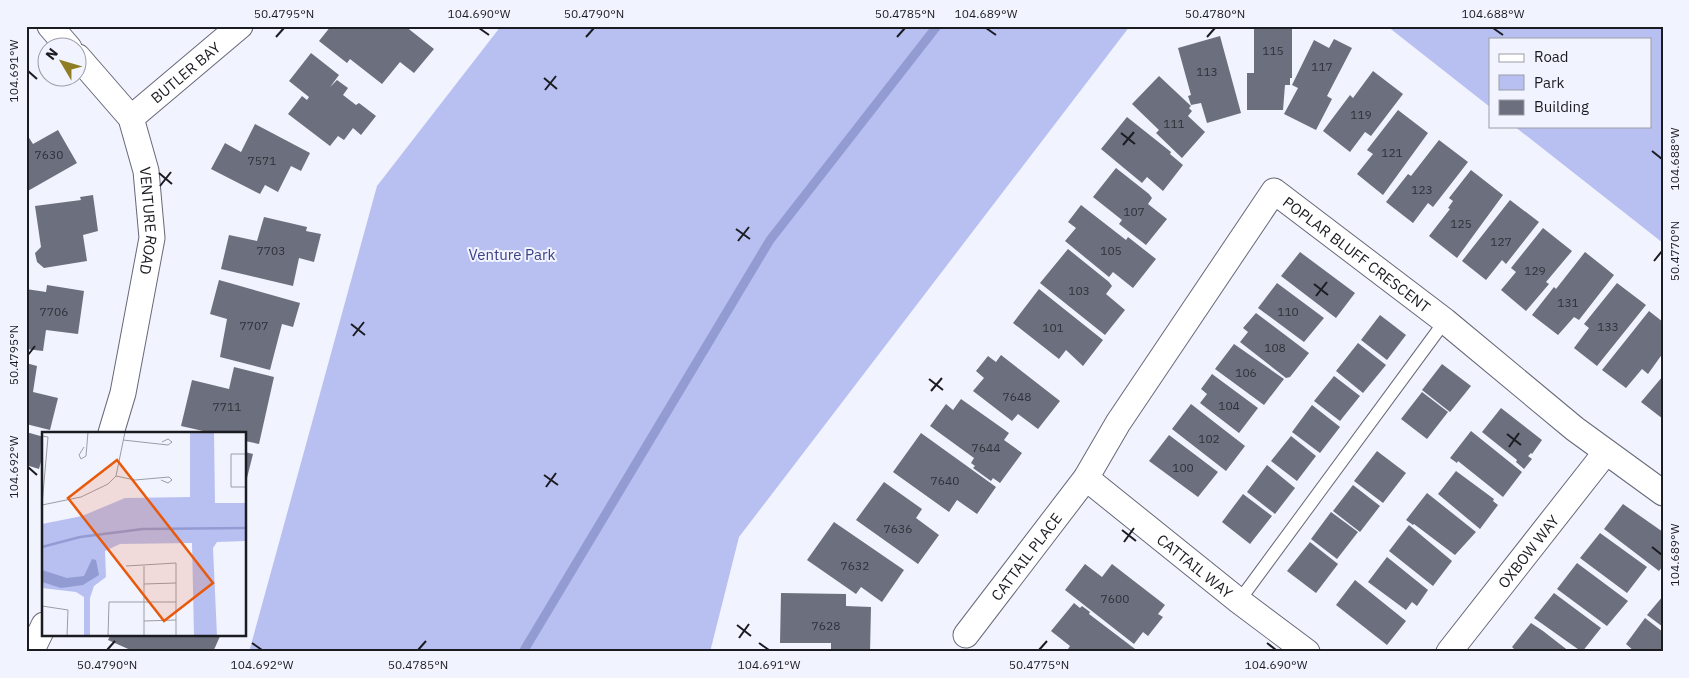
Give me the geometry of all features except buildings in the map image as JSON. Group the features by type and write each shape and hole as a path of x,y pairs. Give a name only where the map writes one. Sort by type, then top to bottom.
{"street":[{"path":"50,26 60,38"},
{"name":"BUTLER BAY","path":"131,118 240,26"},
{"name":"VENTURE ROAD","path":"88,69 131,118 146,170 152,238 123,393 111,432"},
{"name":"POPLAR BLUFF CRESCENT","path":"1086,478 1118,423 1274,191 1445,320 1606,452 1663,493"},
{"name":"OXBOW WAY","path":"1449,652 1606,452"},
{"name":"CATTAIL WAY","path":"1086,478 1239,601 1307,652"},
{"name":"CATTAIL PLACE","path":"966,635 1086,478"},
{"path":"31,652 42,628"}],"lane":[{"path":"1239,601 1445,320"}],"green space":[{"name":"Venture Park","path":"501,26 1130,26 739,537 710,652 249,652 377,186"},
{"path":"1387,26 1663,26 1663,243 1517,128 1652,128 1652,38 1489,38 1489,106"}],"waterway":[{"path":"523,652 770,240 937,26"}]}
